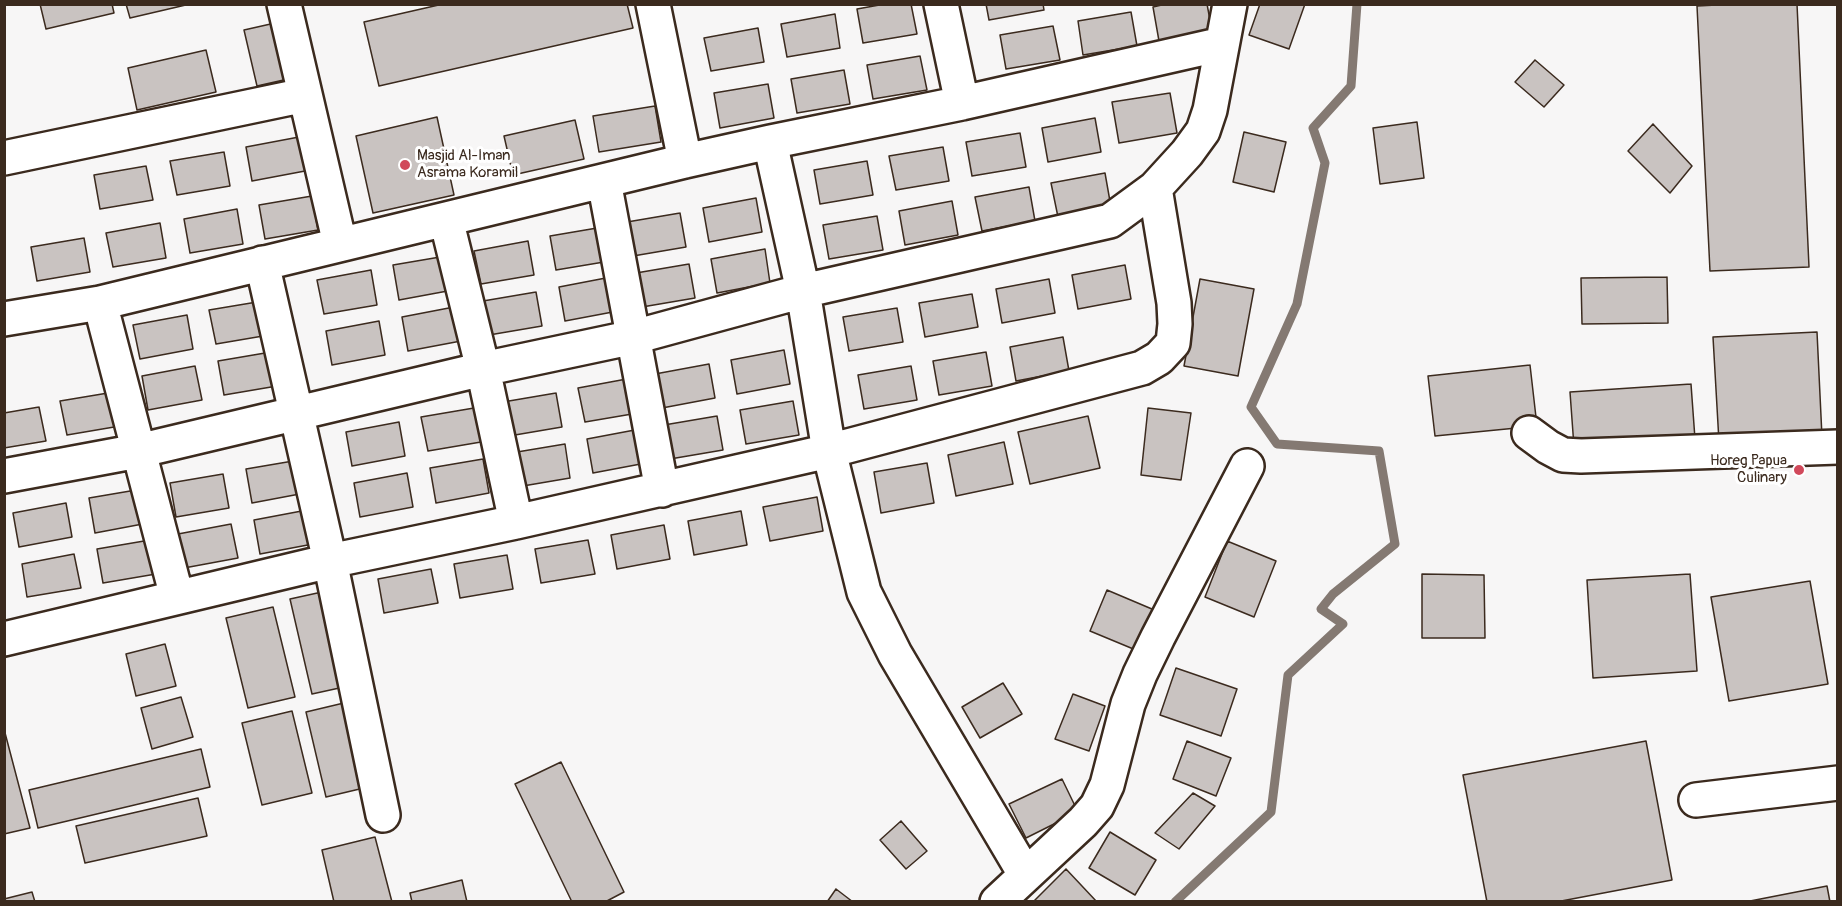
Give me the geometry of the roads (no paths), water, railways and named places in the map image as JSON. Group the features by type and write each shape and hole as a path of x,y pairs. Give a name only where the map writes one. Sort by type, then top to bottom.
{"street":[{"path":"284,4 340,244"},
{"path":"653,4 686,161"},
{"path":"941,4 962,103"},
{"path":"4,476 138,451 483,369 634,337 803,291 1110,221 1155,188 1187,153 1203,131 1210,110 1230,4"},
{"path":"4,319 100,303 686,161 962,103 1222,44"},
{"path":"4,158 305,95"},
{"path":"770,142 803,291 829,451 864,592 895,654 1024,874"},
{"path":"604,181 662,490"},
{"path":"4,639 330,561 662,490 829,451 1142,368 1159,358 1173,343 1175,324 1174,303 1155,188"},
{"path":"446,219 483,369 516,522"},
{"path":"262,263 330,561 383,815"},
{"path":"100,303 177,597"},
{"path":"1529,433 1563,455 1581,456 1838,447"},
{"path":"997,902 1024,874 1075,829 1096,806 1107,785 1128,704 1140,674 1247,466"},
{"path":"1696,800 1838,783"}],"waterway":[{"path":"1175,902 1271,812 1288,675 1343,624 1321,609 1333,594 1395,544 1379,451 1277,444 1251,407 1297,304 1325,163 1313,128 1351,86 1357,4"}],"place":[{"name":"Masjid Al-Iman Asrama Koramil","path":"405,165"},
{"name":"Horeg Papua Culinary","path":"1799,470"}]}
